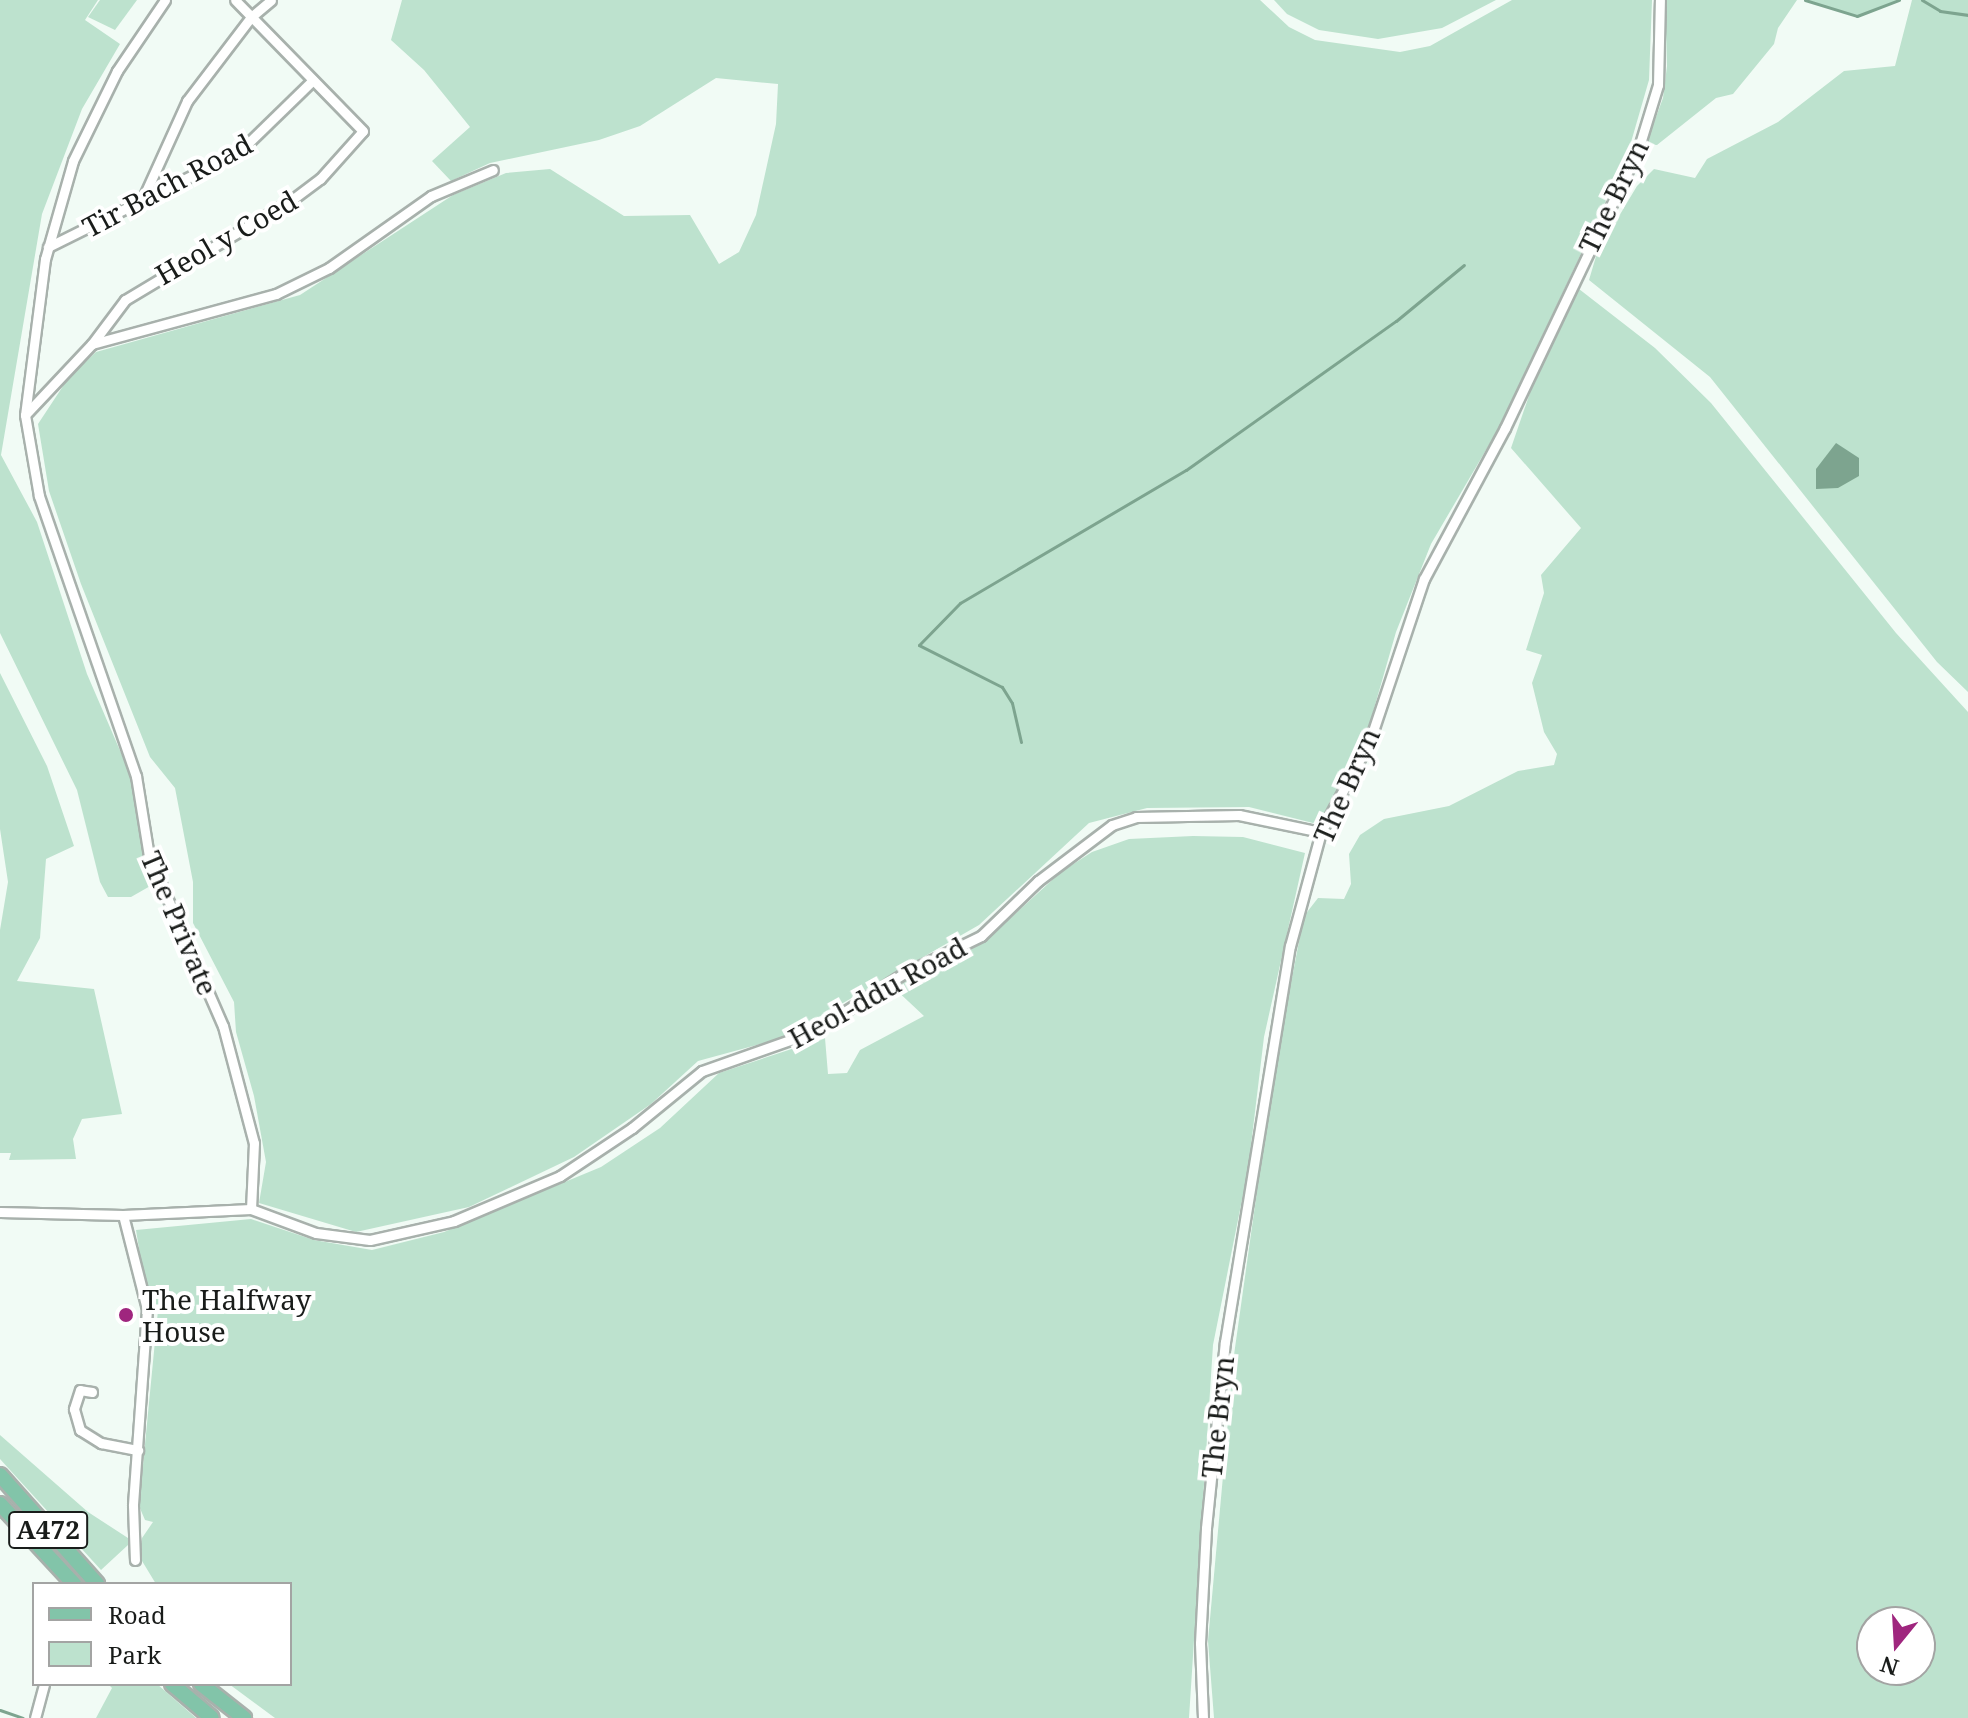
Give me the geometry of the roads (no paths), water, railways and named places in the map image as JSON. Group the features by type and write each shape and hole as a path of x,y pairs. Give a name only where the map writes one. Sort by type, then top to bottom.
{"main road":[{"name":"A472","path":"0,1475 95,1582"},
{"name":"A472","path":"0,1504 72,1582"},
{"path":"174,1686 212,1718"},
{"path":"204,1686 244,1718"}],"street":[{"name":"The Private","path":"165,0 103,97 73,161 48,247 25,415 31,458 136,776 149,856 223,1026 254,1143 251,1209"},
{"path":"235,0 313,80"},
{"path":"143,198 187,101 251,17 271,0"},
{"name":"The Bryn","path":"1203,1718 1200,1643 1206,1528 1225,1342 1260,1151 1271,1043 1321,832 1370,740 1424,579 1505,428 1639,147 1658,85 1660,0"},
{"name":"Tir Bach Road","path":"48,247 239,152 313,80"},
{"name":"Heol y Coed","path":"25,415 92,344 125,300 293,199 320,179 363,131 313,80"},
{"path":"92,344 276,294 329,268 431,196 493,170"},
{"name":"Heol-ddu Road","path":"251,1209 316,1233 370,1240 454,1221 583,1162 702,1071 813,1032 903,974 981,936 1038,881 1112,825 1136,817 1239,815 1321,832"},
{"path":"0,1212 123,1215 251,1209"},
{"path":"123,1215 147,1309 135,1560"},
{"path":"92,1392 80,1390 74,1409 80,1430 101,1443 138,1450"},
{"path":"35,1718 43,1686"}],"waterway":[{"path":"1805,0 1857,16 1899,0"},
{"path":"1922,0 1940,11 1968,15"},
{"path":"1021,742 1012,703 1002,687 919,645 960,603 1186,470 1396,321 1464,265"},
{"path":"0,1710 23,1718"}],"place":[{"name":"The Halfway House","path":"126,1315"}]}
